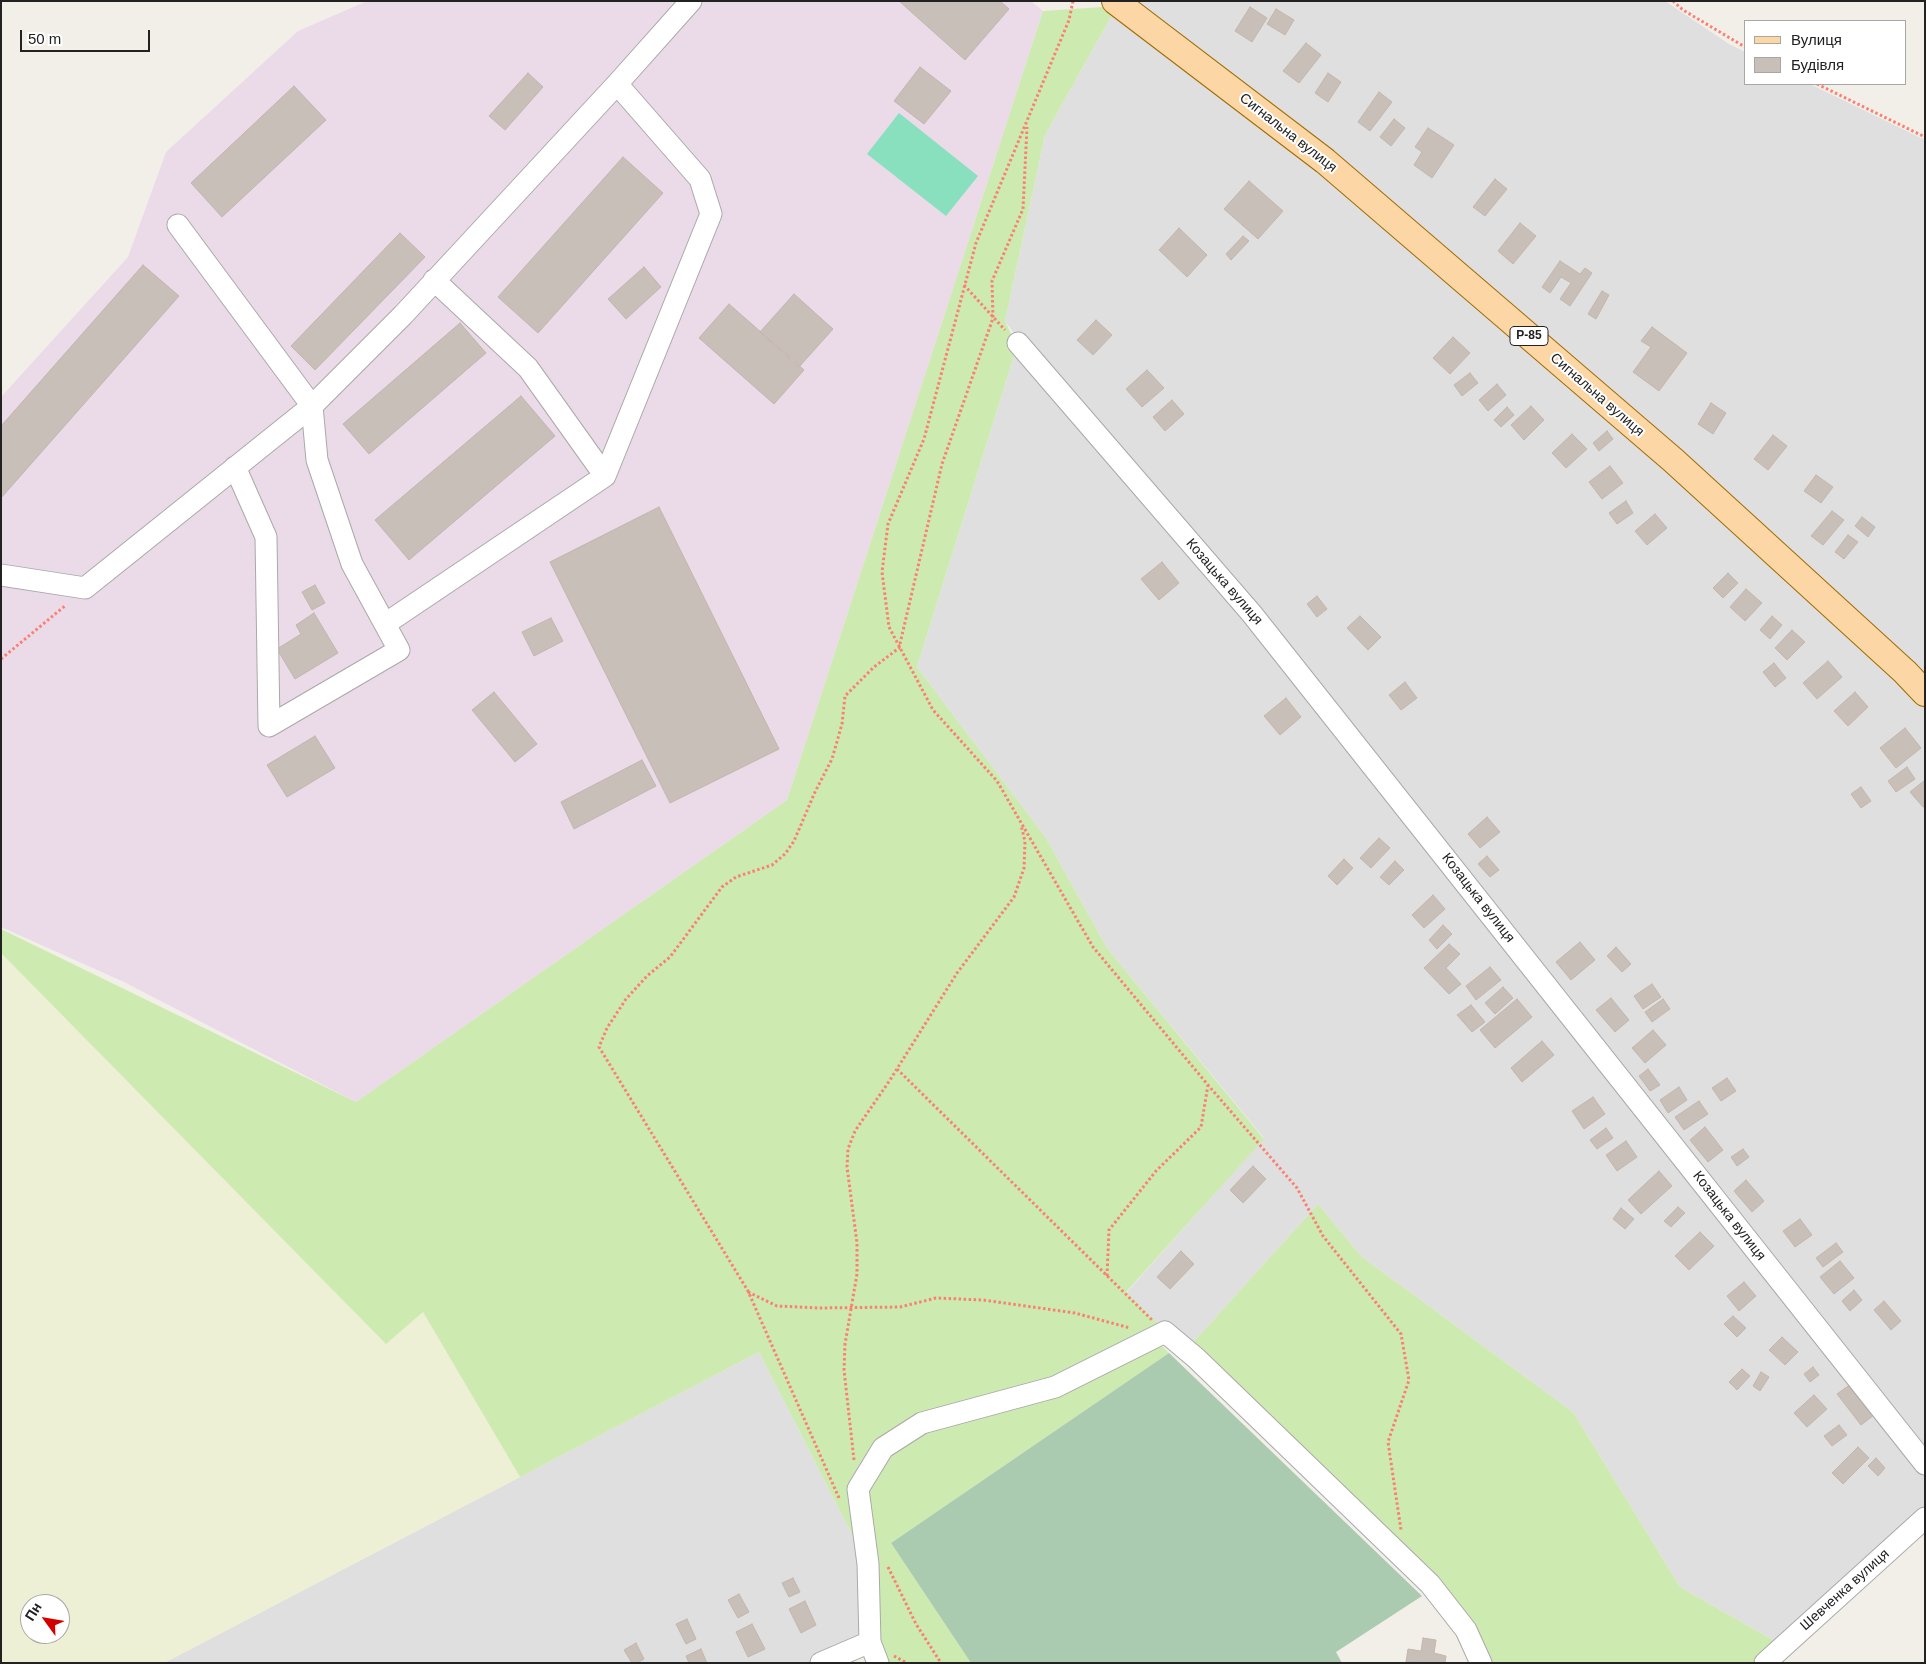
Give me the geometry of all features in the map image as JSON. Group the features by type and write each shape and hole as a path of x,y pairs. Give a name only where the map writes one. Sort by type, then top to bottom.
{"main road":[{"name":"Сигнальна вулиця","path":"1115,1 1325,161 1674,460 1905,672 1925,693"}],"street":[{"path":"1,575 85,588 312,406 403,316 691,1"},
{"path":"385,624 604,476 711,214 700,179 617,84"},
{"path":"178,225 312,406 317,460 352,564 400,650 269,726 266,537 236,467"},
{"path":"434,280 528,368 604,476"},
{"name":"Козацька вулиця","path":"1018,343 1252,614 1925,1464"},
{"path":"878,1663 870,1642 868,1564 858,1489 883,1448 922,1423 1055,1387 1164,1332 1196,1358 1430,1584 1466,1630 1481,1663"},
{"name":"Шевченка вулиця","path":"1764,1663 1925,1518"},
{"path":"821,1663 870,1642"}],"path":[{"path":"1073,1 1069,20 976,243 924,440 888,524 882,572 889,626 933,710 996,781 1094,946 1208,1085 1297,1188 1323,1236 1401,1334 1409,1380 1388,1442 1406,1560"},
{"path":"1673,1 1683,10 1744,46"},
{"path":"1820,85 1925,137"},
{"path":"841,1502 748,1291 600,1047 607,1028 626,999 670,957 722,887 736,877 772,865 785,854 794,841 815,792 832,759 842,724 846,696 874,667 899,648 942,464 993,318 992,281 1022,210 1027,124"},
{"path":"964,285 1018,343"},
{"path":"1,659 85,588"},
{"path":"858,1489 844,1370 845,1344 857,1274 857,1243 848,1167 848,1149 855,1132 957,974 1014,897 1024,868 1025,841 1019,820"},
{"path":"897,1069 1164,1332"},
{"path":"1107,1276 1109,1230 1156,1171 1202,1127 1208,1085"},
{"path":"748,1291 777,1306 819,1308 851,1307 875,1309 900,1307 936,1298 983,1300 1075,1313 1132,1328"},
{"path":"885,1562 916,1624 941,1663"}],"shaded area":[{"path":"367,1 1031,1 1043,11 787,800 356,1102 124,982 1,927 1,397 128,257 166,152 298,31"},
{"path":"1119,1 1665,1 1729,44 1744,52 1744,85 1812,85 1925,140 1925,690"},
{"path":"1117,6 1325,162 1925,696 1925,1462 1005,321 1045,135"},
{"path":"1017,346 1250,616 1925,1466 1925,1516 1782,1645 1680,1587 1573,1412 1362,1257 1318,1204 1187,1349 1165,1332 1126,1293 1264,1138 1107,948 1046,838 917,667"},
{"path":"759,1352 867,1564 869,1641 813,1663 164,1663"}],"green space":[{"path":"1117,6 1045,135 1005,321 1017,346 917,667 1046,838 1107,948 1264,1139 1126,1292 1165,1331 1055,1386 922,1422 856,1489 867,1564 759,1352 520,1477 423,1312 386,1344 1,953 1,929 356,1102 787,800 1043,11"},
{"path":"899,113 978,176 946,216 867,154"},
{"path":"1,953 386,1343 423,1311 520,1477 164,1663 1,1663"},
{"path":"1318,1204 1362,1257 1573,1412 1680,1587 1782,1645 1762,1663 1482,1663 1467,1629 1187,1349"},
{"path":"1155,1339 1169,1353 891,1543 971,1663 879,1663 859,1490 883,1449"},
{"path":"1169,1353 1422,1596 1336,1652 1342,1663 971,1663 891,1543"}],"building":[{"path":"899,1 1000,1 1009,9 965,60"},
{"path":"1250,7 1267,18 1252,42 1235,31"},
{"path":"1276,9 1294,20 1285,35 1267,24"},
{"path":"1306,43 1321,55 1299,83 1283,71"},
{"path":"920,67 951,91 924,124 894,101"},
{"path":"528,73 543,87 505,130 489,116"},
{"path":"1328,73 1341,82 1328,102 1315,93"},
{"path":"294,86 326,120 222,217 191,183"},
{"path":"1379,92 1392,102 1370,131 1358,122"},
{"path":"1394,119 1405,128 1391,146 1380,137"},
{"path":"1428,128 1454,145 1432,178 1414,165 1422,152 1415,147"},
{"path":"623,157 663,193 538,333 498,297"},
{"path":"1495,179 1507,189 1485,216 1473,207"},
{"path":"1249,181 1283,211 1258,239 1224,209"},
{"path":"1520,223 1536,236 1513,264 1498,251"},
{"path":"1179,228 1207,255 1187,277 1159,250"},
{"path":"400,233 425,257 315,370 291,346"},
{"path":"1243,236 1249,241 1231,260 1226,254"},
{"path":"1560,261 1580,274 1585,268 1592,273 1570,306 1560,299 1571,283 1561,277 1550,293 1542,287"},
{"path":"143,265 179,296 1,498 1,426"},
{"path":"644,267 661,287 626,319 608,299"},
{"path":"1602,291 1609,295 1596,319 1588,314"},
{"path":"794,294 833,329 799,367 760,332"},
{"path":"729,304 804,370 774,404 699,338"},
{"path":"1096,320 1112,335 1093,355 1077,340"},
{"path":"460,323 486,353 369,454 343,424"},
{"path":"1652,327 1687,353 1659,391 1633,372 1651,347 1641,341"},
{"path":"1453,337 1470,353 1450,374 1433,358"},
{"path":"1147,370 1164,388 1142,407 1126,389"},
{"path":"1470,373 1478,383 1462,396 1454,385"},
{"path":"1497,384 1506,395 1488,411 1479,400"},
{"path":"521,396 555,436 409,560 375,520"},
{"path":"1172,400 1184,414 1165,431 1153,417"},
{"path":"1711,403 1726,413 1713,434 1698,424"},
{"path":"1531,406 1544,420 1524,440 1511,425"},
{"path":"1507,407 1514,415 1501,427 1494,420"},
{"path":"1607,431 1613,439 1599,451 1593,443"},
{"path":"1572,434 1587,449 1566,468 1552,453"},
{"path":"1773,435 1787,446 1768,470 1754,459"},
{"path":"1610,466 1623,483 1602,499 1589,482"},
{"path":"1816,475 1833,487 1821,503 1804,491"},
{"path":"1626,501 1633,513 1617,524 1609,513"},
{"path":"659,507 779,749 670,803 550,562"},
{"path":"1832,511 1844,520 1823,545 1811,536"},
{"path":"1655,514 1667,528 1647,545 1635,531"},
{"path":"1862,517 1875,527 1868,537 1855,526"},
{"path":"1848,535 1858,542 1844,559 1835,552"},
{"path":"1162,562 1179,583 1159,600 1141,579"},
{"path":"1728,573 1738,583 1723,598 1713,588"},
{"path":"315,585 325,603 312,610 302,592"},
{"path":"1746,589 1762,603 1745,621 1730,607"},
{"path":"1317,596 1327,609 1317,617 1307,604"},
{"path":"314,613 338,653 295,679 277,649 301,634 296,625"},
{"path":"1360,616 1381,637 1368,650 1347,628"},
{"path":"1772,616 1782,625 1770,639 1760,630"},
{"path":"551,618 563,641 534,656 522,632"},
{"path":"1792,630 1805,642 1787,660 1775,648"},
{"path":"1828,661 1842,677 1817,699 1803,683"},
{"path":"1774,663 1786,678 1775,687 1763,672"},
{"path":"1405,682 1417,698 1401,710 1389,695"},
{"path":"494,692 537,744 515,762 472,710"},
{"path":"1855,692 1868,707 1848,726 1834,711"},
{"path":"1286,698 1301,717 1280,735 1264,716"},
{"path":"1905,728 1921,748 1896,768 1880,748"},
{"path":"315,736 335,768 287,797 267,765"},
{"path":"642,760 656,786 574,829 561,802"},
{"path":"1907,767 1915,779 1896,792 1888,781"},
{"path":"1925,780 1925,806 1923,807 1910,792"},
{"path":"1861,787 1871,801 1861,808 1851,794"},
{"path":"1487,817 1500,832 1480,848 1468,834"},
{"path":"1379,838 1390,848 1371,868 1360,858"},
{"path":"1487,856 1499,870 1490,877 1478,864"},
{"path":"1344,859 1353,868 1337,885 1328,876"},
{"path":"1395,861 1404,870 1389,885 1380,877"},
{"path":"1433,895 1445,909 1424,928 1412,915"},
{"path":"1443,925 1452,934 1437,949 1429,940"},
{"path":"1580,942 1595,960 1571,980 1556,962"},
{"path":"1449,944 1460,954 1446,968 1461,984 1449,994 1424,968"},
{"path":"1616,947 1631,964 1622,972 1607,956"},
{"path":"1490,967 1501,980 1476,1000 1466,986"},
{"path":"1652,984 1661,997 1643,1009 1634,996"},
{"path":"1503,987 1513,998 1495,1014 1485,1003"},
{"path":"1611,998 1629,1020 1615,1032 1596,1010"},
{"path":"1517,999 1532,1017 1495,1048 1480,1030"},
{"path":"1663,999 1670,1009 1652,1022 1645,1012"},
{"path":"1471,1005 1485,1022 1472,1032 1457,1015"},
{"path":"1653,1030 1666,1045 1645,1063 1632,1048"},
{"path":"1542,1041 1554,1055 1522,1082 1511,1068"},
{"path":"1648,1069 1660,1085 1650,1091 1639,1076"},
{"path":"1727,1078 1736,1091 1721,1101 1712,1088"},
{"path":"1679,1087 1687,1100 1668,1113 1660,1100"},
{"path":"1593,1097 1605,1114 1584,1129 1572,1111"},
{"path":"1699,1101 1708,1114 1684,1130 1675,1117"},
{"path":"1705,1127 1723,1150 1708,1162 1690,1140"},
{"path":"1606,1128 1613,1138 1597,1149 1590,1140"},
{"path":"1626,1141 1637,1157 1617,1171 1606,1155"},
{"path":"1743,1149 1749,1157 1737,1166 1731,1157"},
{"path":"1253,1166 1266,1179 1243,1203 1230,1190"},
{"path":"1659,1171 1672,1186 1641,1214 1628,1200"},
{"path":"1746,1180 1764,1201 1752,1212 1734,1191"},
{"path":"1678,1207 1685,1213 1671,1227 1664,1221"},
{"path":"1621,1208 1634,1219 1625,1229 1613,1219"},
{"path":"1800,1219 1812,1235 1795,1247 1783,1231"},
{"path":"1700,1232 1714,1246 1689,1270 1675,1256"},
{"path":"1836,1243 1843,1252 1823,1267 1816,1258"},
{"path":"1181,1251 1194,1264 1170,1289 1157,1277"},
{"path":"1840,1261 1854,1278 1834,1294 1820,1277"},
{"path":"1744,1282 1756,1296 1739,1311 1727,1296"},
{"path":"1854,1290 1862,1300 1850,1311 1842,1301"},
{"path":"1884,1301 1901,1321 1891,1330 1874,1310"},
{"path":"1733,1316 1746,1328 1737,1337 1724,1324"},
{"path":"1782,1337 1798,1352 1785,1365 1769,1350"},
{"path":"1813,1367 1819,1375 1810,1382 1804,1374"},
{"path":"1742,1369 1750,1376 1737,1390 1729,1382"},
{"path":"1761,1372 1769,1377 1760,1391 1753,1386"},
{"path":"1851,1384 1874,1415 1861,1425 1837,1394"},
{"path":"1814,1395 1827,1409 1807,1427 1794,1413"},
{"path":"1839,1425 1847,1435 1832,1446 1824,1436"},
{"path":"1858,1447 1869,1458 1843,1484 1832,1473"},
{"path":"1876,1458 1885,1468 1878,1476 1868,1466"},
{"path":"793,1578 800,1592 789,1597 782,1583"},
{"path":"739,1594 749,1612 738,1618 728,1600"},
{"path":"805,1601 816,1625 801,1633 789,1609"},
{"path":"687,1619 696,1639 686,1644 676,1624"},
{"path":"752,1624 765,1649 748,1657 736,1632"},
{"path":"1423,1638 1436,1640 1434,1653 1446,1656 1445,1663 1406,1662 1408,1649 1421,1651"},
{"path":"636,1643 644,1659 637,1663 632,1663 624,1650"},
{"path":"701,1649 707,1663 689,1663 686,1656"}]}
